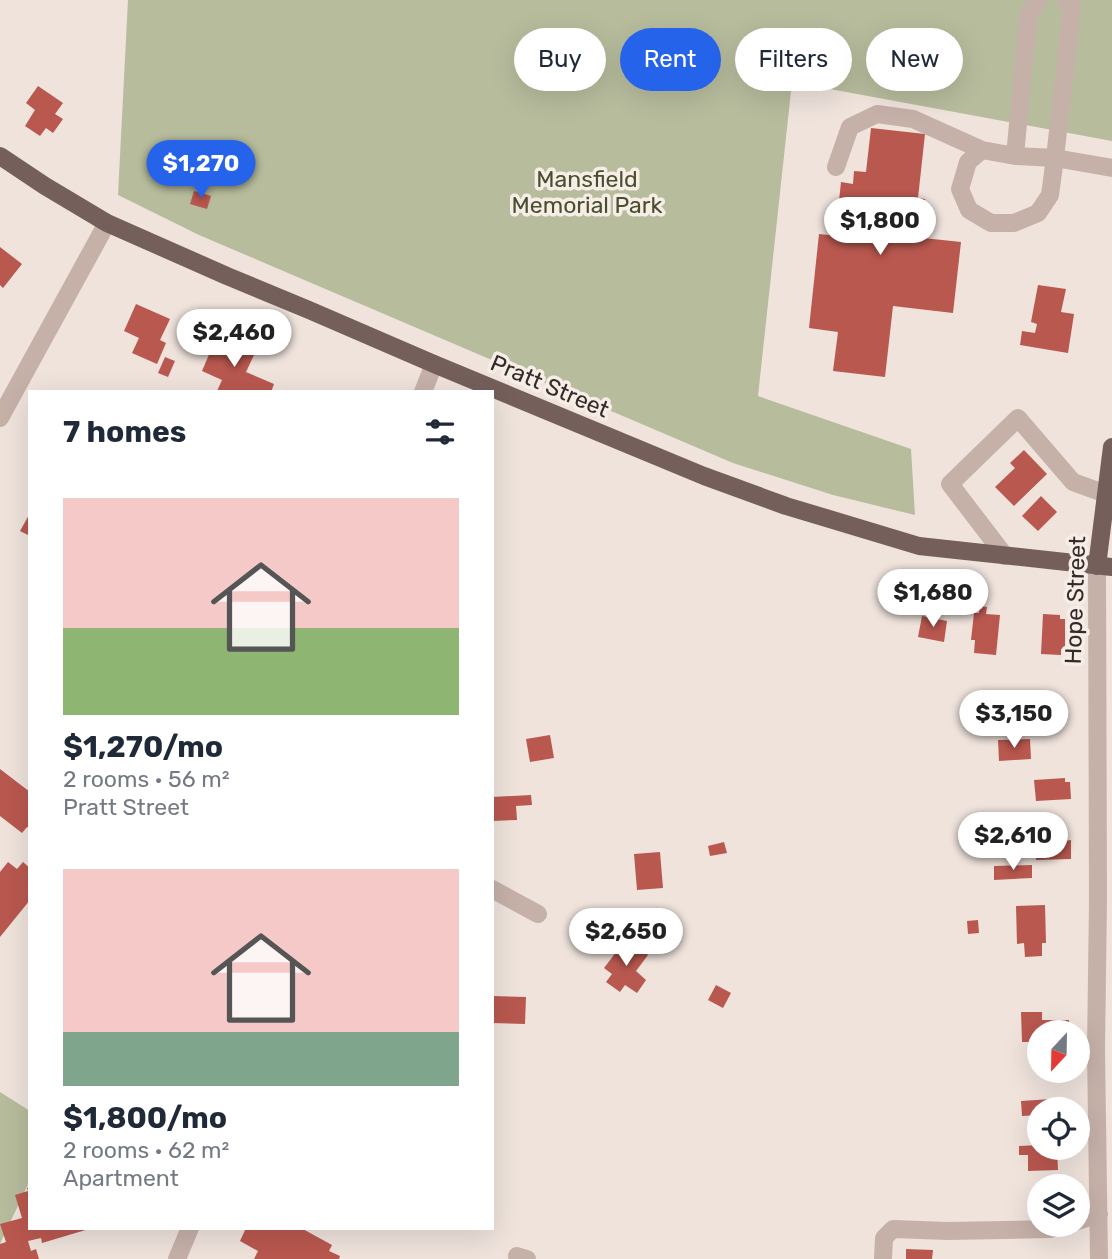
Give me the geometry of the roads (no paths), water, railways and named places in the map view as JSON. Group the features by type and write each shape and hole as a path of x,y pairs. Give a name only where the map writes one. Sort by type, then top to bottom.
{"main road":[{"name":"Pratt Street","path":"0,156 107,223 434,364 705,476 786,506 919,546 1104,566"},
{"name":"Hope Street","path":"1104,566 1106,494 1112,447"}],"street":[{"path":"1015,156 1028,17 1038,0"},
{"path":"982,150 968,162 960,189 968,210 990,223 1014,223 1038,213 1050,195 1055,158 1072,7 1066,0"},
{"path":"836,167 850,127 877,114 913,119 982,150 1112,168"},
{"path":"0,418 107,223"},
{"path":"424,390 434,364"},
{"path":"1005,556 950,484 1018,418 1073,482 1106,494"},
{"name":"Hope Street","path":"1099,1259 1096,1051 1105,900 1104,566"},
{"path":"494,891 538,914"},
{"path":"1090,1217 1099,1214"},
{"path":"883,1259 884,1238 892,1229 1027,1229"},
{"path":"177,1259 189,1230"}],"park label":[{"name":"Mansfield Memorial Park","path":"587,192"}]}
